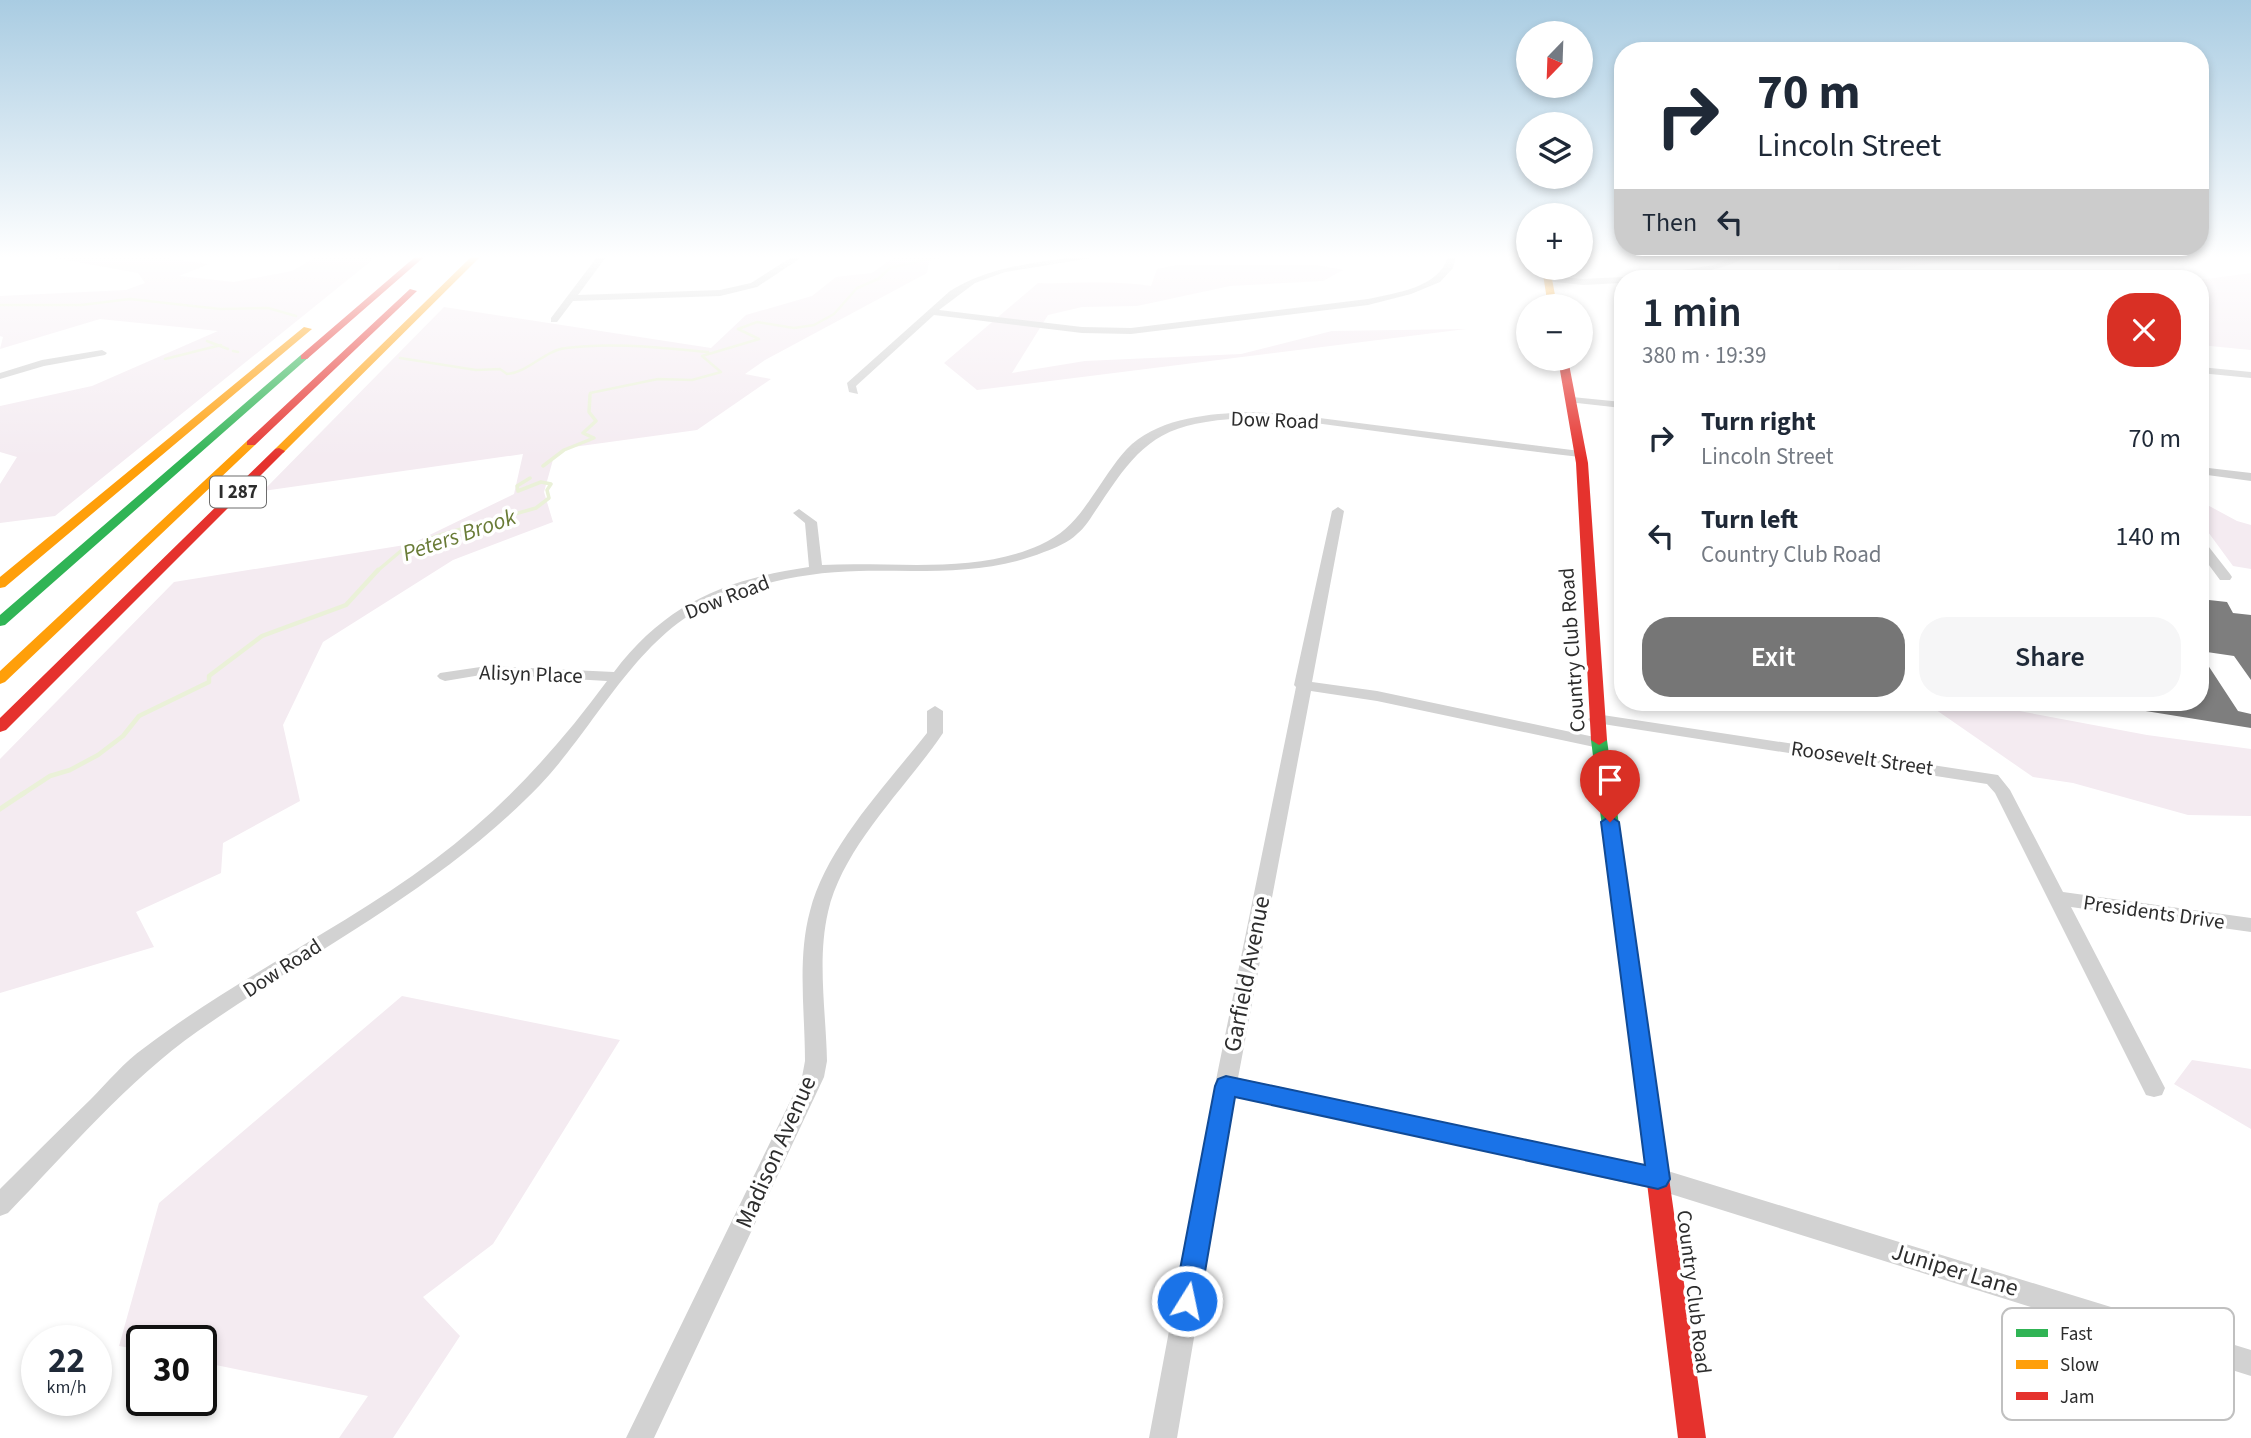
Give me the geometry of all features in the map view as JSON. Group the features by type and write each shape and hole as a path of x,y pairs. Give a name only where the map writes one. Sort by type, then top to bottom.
{"main road":[{"path":"0,584 312,324"},
{"name":"I 287","path":"0,622 343,324"},
{"name":"I 287","path":"0,679 378,324"},
{"name":"I 287","path":"0,727 408,324"},
{"name":"Country Club Road","path":"1566,371 1580,454 1596,719 1692,1438"}],"street":[{"path":"854,392 851,385 919,324"},
{"path":"1033,324 1091,331 1131,331 1187,324"},
{"path":"0,376 42,363 102,353"},
{"path":"2209,371 2251,375"},
{"path":"1572,400 1614,404"},
{"name":"Dow Road","path":"0,1205 147,1058 427,875 480,832 542,772 583,725 639,647 661,626 684,611 735,589 785,574 816,570 954,569 1017,556 1062,539 1074,531 1136,448 1165,430 1211,418 1288,417 1580,454"},
{"path":"2209,472 2251,477"},
{"name":"Garfield Avenue","path":"1163,1438 1226,1086 1338,511"},
{"path":"799,513 811,522 816,570"},
{"path":"2209,557 2225,577"},
{"name":"Alisyn Place","path":"445,676 487,670 617,677"},
{"path":"1302,685 1377,696 1599,743"},
{"name":"Madison Avenue","path":"640,1438 813,1077 816,1061 816,935 819,909 845,855 935,733 935,712"},
{"name":"Roosevelt Street","path":"1596,719 1992,779 2002,790 2057,898"},
{"path":"2057,898 2154,1088"},
{"name":"Presidents Drive","path":"2057,898 2251,925"},
{"name":"Juniper Lane","path":"1226,1086 1658,1179 2074,1308"},
{"name":"Juniper Lane","path":"2234,1358 2251,1363"}],"shaded area":[{"path":"0,324 83,324 0,349 3,337 0,336"},
{"path":"150,324 293,324 55,516 0,523 0,484 17,457 0,452 0,406 92,386 218,331"},
{"path":"427,324 555,324 711,348 736,324 832,324 765,360 745,374 771,379 697,430 573,447 554,456 544,492 553,522 453,560 323,642 283,725 300,801 223,843 221,873 136,912 154,947 0,993 0,759 174,582 411,544 514,494 523,454 263,491"},
{"path":"990,324 1042,324 1012,373 1085,361 1241,354 1332,331 1466,329 977,390 944,363"},
{"path":"2209,324 2251,324 2251,350 2209,346"},
{"path":"2209,506 2237,521 2251,525 2251,569 2233,566 2209,533"},
{"path":"1938,711 2019,711 2147,735 2251,749 2251,816 2188,815 2073,783 2033,777"},
{"path":"402,996 620,1040 493,1244 423,1297 460,1336 393,1438 339,1438 368,1396 217,1365 217,1325 126,1325 126,1347 119,1346 159,1203"},
{"path":"2192,1060 2251,1069 2251,1129 2174,1084"}],"building":[{"path":"2209,600 2227,602 2233,613 2251,615 2251,680 2234,656 2209,652"},
{"path":"2209,667 2238,711 2251,714 2251,728 2146,711 2209,711"}],"waterway":[{"name":"Peters Brook","path":"590,395 658,379 692,380 721,372 702,356 759,339 738,329 751,324"},
{"name":"Peters Brook","path":"770,324 794,328 816,324"},
{"path":"207,341 219,346"},
{"path":"165,359 219,346"},
{"path":"219,346 228,349"},
{"path":"400,358 476,370 500,369 507,374 523,369 558,350 583,346 655,347 708,352"},
{"path":"233,351 238,352"},
{"name":"Peters Brook","path":"543,466 564,450 594,438 583,433 596,421 589,412 590,395"},
{"name":"Peters Brook","path":"377,571 402,550 440,535 536,508 549,498 547,490 551,484 541,482 518,491 517,486 530,478"},
{"name":"Peters Brook","path":"21,795 50,776 70,770 98,755 123,736 139,716 209,682 209,676 262,636 346,605 377,571"},
{"name":"Peters Brook","path":"0,809 21,795"}],"traffic: fast":[{"path":"0,622 304,357"},
{"path":"1599,740 1654,1150"}],"traffic: slow":[{"path":"279,451 408,324"},
{"path":"0,584 307,329"},
{"path":"0,679 251,443"}],"traffic: jam":[{"path":"304,357 342,324"},
{"path":"251,443 378,324"},
{"path":"1565,371 1582,463 1599,740"},
{"path":"0,727 279,451"},
{"path":"1654,1150 1692,1438"}],"route":[{"path":"1187,1301 1226,1086 1571,1158 1658,1179 1610,822"}]}
